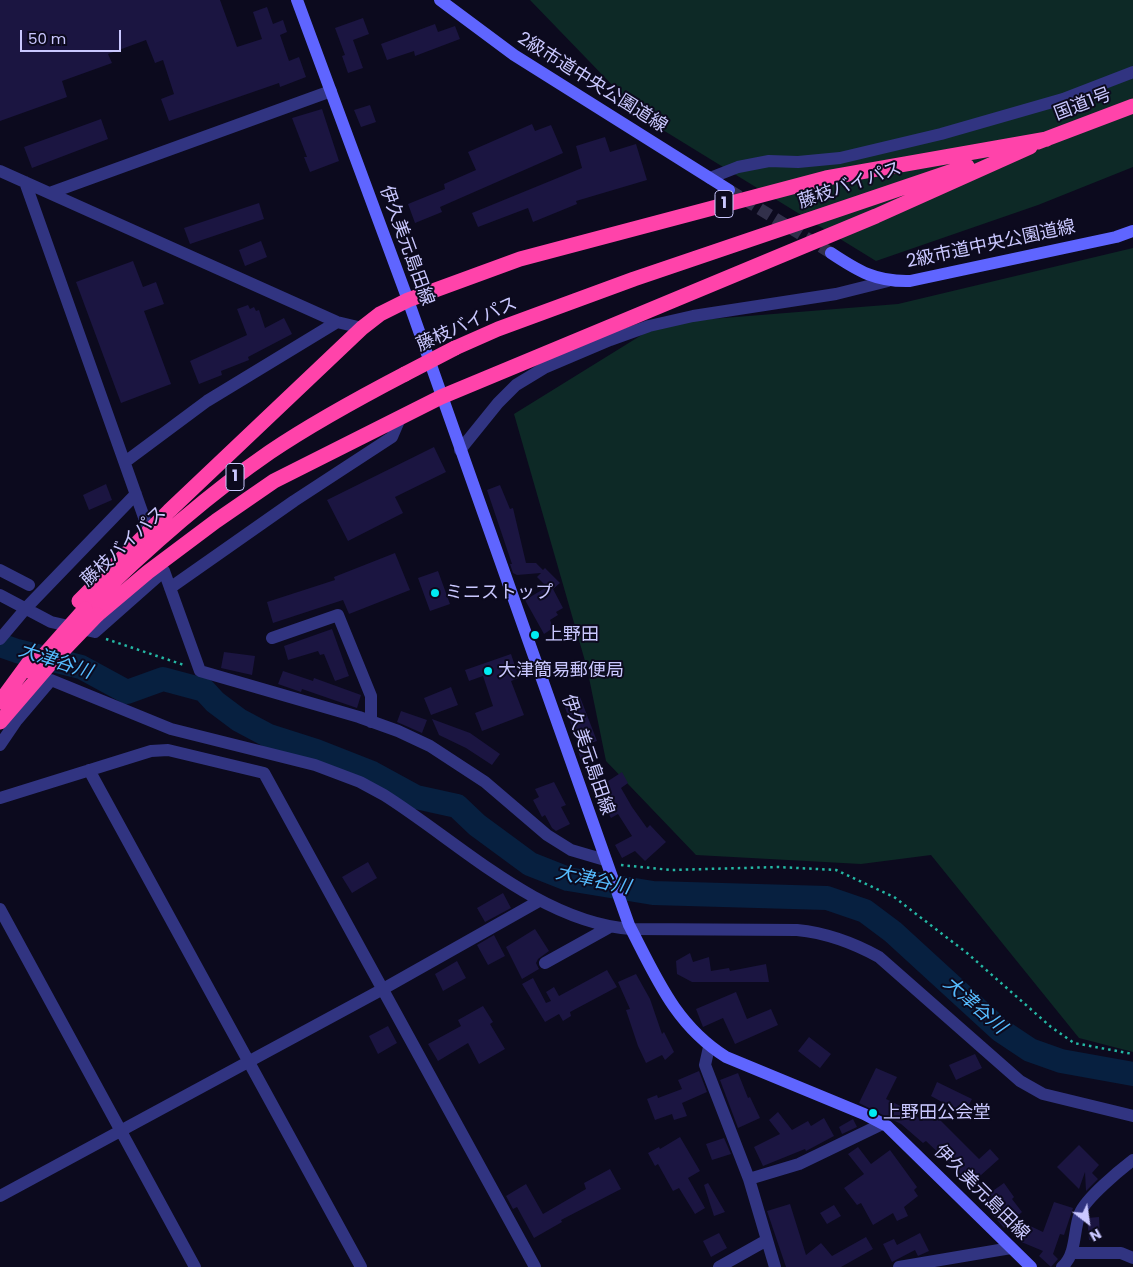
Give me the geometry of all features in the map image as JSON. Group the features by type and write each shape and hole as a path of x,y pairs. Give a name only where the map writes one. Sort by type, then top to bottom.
{"highway":[{"name":"国道1号","path":"1047,139 1133,106"},
{"name":"1","path":"0,722 49,665 87,609 163,517 362,328 380,314 408,300 520,259 826,178 1047,139"},
{"name":"1","path":"0,702 18,676 87,609 148,572 216,521 274,482 401,416 442,397 876,216 1047,139"},
{"name":"藤枝バイパス","path":"0,709 43,656 140,555 225,484 271,451 328,416 405,374 455,348 498,329 634,279 1047,139"}],"main road":[{"name":"伊久美元島田線","path":"297,0 408,300 606,863 630,927 667,998 684,1022 709,1047 739,1064 864,1114 882,1124 921,1158 1031,1267"},
{"name":"2級市道中央公園道線","path":"440,0 514,55 729,190"},
{"name":"2級市道中央公園道線","path":"831,253 851,266 888,281 910,281 1133,231"}],"street":[{"path":"710,178 738,167 769,161 798,162 840,158 941,134 1063,99 1133,72"},
{"path":"50,193 331,91"},
{"path":"0,171 337,322 362,328"},
{"path":"25,182 146,523"},
{"path":"460,450 498,403 516,385 544,368 610,340 649,326 694,316 836,294 888,281"},
{"path":"125,462 207,401 337,322"},
{"path":"170,588 294,501 392,437 401,416"},
{"path":"0,639 25,609 136,494"},
{"path":"0,570 29,586"},
{"path":"0,595 51,622 95,632 164,571 200,671 398,731 446,756 485,782 547,835 571,850 606,863"},
{"path":"272,638 338,615 371,696 371,722"},
{"path":"0,745 17,720 51,680 171,729 316,764 360,782 422,818 539,901 588,923 608,928 797,930 822,932 840,939 879,957 1020,1081 1043,1094 1133,1116"},
{"path":"0,798 151,751 168,750 264,773 536,1267"},
{"path":"89,770 361,1267"},
{"path":"0,1196 383,989 539,901"},
{"path":"0,909 195,1267"},
{"path":"545,963 608,928"},
{"path":"709,1047 705,1065 749,1180 775,1267"},
{"path":"749,1180 799,1164 882,1124"},
{"path":"1062,1267 1070,1260 1081,1211 1113,1176 1133,1160"},
{"path":"718,1267 767,1240"},
{"path":"900,1267 1011,1248"},
{"path":"1071,1253 1121,1253 1133,1258"}],"path":[{"path":"104,638 200,671"},
{"path":"606,863 671,870 778,867 836,870 894,897 967,953 1051,1027 1074,1043 1133,1054"}],"green space":[{"path":"530,0 1133,0 1133,167 1038,205 876,261 645,119"},
{"path":"1133,248 1133,1052 1079,1038 931,855 861,864 696,855 606,761 587,668 514,414 661,323 898,304"}],"building":[{"path":"0,0 220,0 237,47 262,39 253,12 267,7 273,24 283,20 287,32 280,35 289,61 299,57 306,77 280,87 279,83 169,121 161,99 174,94 163,60 155,63 146,40 108,54 112,63 62,81 67,97 0,121"},
{"path":"363,18 369,34 353,40 363,68 348,73 342,56 345,55 335,28"},
{"path":"435,24 438,32 455,26 460,39 415,56 414,51 387,60 381,44"},
{"path":"370,105 376,122 361,127 354,110"},
{"path":"322,109 339,161 310,172 304,157 307,157 292,118"},
{"path":"101,119 108,139 32,168 24,147"},
{"path":"532,124 535,131 551,125 563,153 440,207 442,212 415,223 408,204 445,189 444,184 476,170 468,152"},
{"path":"605,137 610,152 636,144 647,180 576,201 577,204 533,222 528,208 478,227 472,213 582,168 576,146"},
{"path":"259,203 264,219 190,244 184,228"},
{"path":"261,241 267,257 245,266 239,250"},
{"path":"133,261 143,287 156,282 164,304 144,311 171,384 121,403 76,282"},
{"path":"248,305 250,309 254,307 256,311 259,310 265,328 284,318 292,334 248,357 249,360 221,371 222,375 199,384 190,361 247,335 237,309"},
{"path":"434,447 446,472 395,497 403,513 348,541 327,500"},
{"path":"106,484 112,500 89,510 83,495"},
{"path":"500,485 510,509 513,508 526,563 536,563 543,570 545,568 560,583 553,589 563,608 556,612 558,615 550,620 553,628 544,634 525,600 547,587 537,577 541,573 517,575 513,573 510,564 512,564 487,490"},
{"path":"395,553 410,590 349,614 343,600 273,623 267,602 335,580 334,577"},
{"path":"438,571 450,604 430,611 418,578"},
{"path":"332,629 349,676 335,681 324,654 320,655 318,651 288,660 284,646"},
{"path":"224,652 255,656 252,675 221,668"},
{"path":"511,654 519,678 511,681 524,715 482,731 475,713 493,706 483,676 469,681 465,670"},
{"path":"283,671 313,681 314,678 361,695 357,708 302,689 301,692 278,684"},
{"path":"451,687 458,705 431,715 424,698"},
{"path":"573,694 575,699 580,697 597,741 579,747 562,699"},
{"path":"401,711 427,720 422,733 397,722"},
{"path":"432,719 470,733 500,754 492,765 466,748 439,735"},
{"path":"589,748 593,760 582,763 578,751"},
{"path":"622,772 628,783 621,788 632,807 647,828 650,825 666,842 645,861 635,851 622,858 615,845 632,836 618,814 611,818 599,799 597,800 589,785 603,778 605,783"},
{"path":"554,782 566,805 561,807 570,824 556,831 552,828 545,815 542,817 533,800 539,797 535,789"},
{"path":"368,862 377,878 352,893 342,877"},
{"path":"503,893 511,908 485,922 477,908"},
{"path":"535,929 549,951 538,959 536,963 539,969 522,979 506,947"},
{"path":"494,935 505,956 488,965 477,945"},
{"path":"690,953 693,962 709,957 711,971 729,968 730,971 766,964 769,982 692,982 677,974 676,961"},
{"path":"457,961 466,978 443,991 435,974"},
{"path":"607,970 617,987 570,1012 571,1016 563,1021 559,1014 545,1022 522,984 533,978 546,1003 551,1001 546,992 554,987 559,996"},
{"path":"636,974 650,999 662,1034 664,1032 674,1052 665,1060 662,1055 646,1063 638,1046 626,1010 630,1009 618,982"},
{"path":"736,992 747,1019 771,1009 778,1025 735,1044 723,1018 703,1027 696,1009"},
{"path":"483,1006 493,1022 490,1024 505,1049 479,1064 468,1043 438,1061 428,1044 461,1026 458,1020"},
{"path":"388,1026 397,1043 378,1054 369,1036"},
{"path":"809,1037 831,1054 820,1068 798,1051"},
{"path":"975,1054 982,1068 956,1080 949,1065"},
{"path":"876,1068 897,1077 886,1099 909,1110 920,1119 926,1106 979,1159 990,1149 999,1159 971,1184 926,1141 923,1143 901,1124 859,1103"},
{"path":"699,1071 707,1092 682,1103 687,1116 674,1120 672,1114 655,1120 647,1099 657,1095 658,1098 682,1089 678,1080"},
{"path":"738,1073 748,1098 750,1097 760,1118 738,1128 720,1080"},
{"path":"937,1082 972,1099 964,1114 931,1096"},
{"path":"778,1112 792,1130 808,1121 811,1126 824,1118 834,1136 806,1151 805,1149 763,1166 754,1147 780,1134 769,1120"},
{"path":"853,1119 857,1127 842,1134 839,1127"},
{"path":"680,1137 700,1171 688,1178 705,1208 695,1214 679,1188 673,1191 658,1164 655,1166 648,1153 659,1147 660,1149"},
{"path":"724,1138 731,1154 712,1160 706,1144"},
{"path":"1079,1145 1099,1165 1092,1173 1098,1179 1086,1191 1085,1172 1079,1189 1057,1167"},
{"path":"858,1147 871,1164 890,1150 917,1187 914,1190 918,1196 904,1207 908,1216 897,1221 893,1213 873,1225 861,1203 857,1205 844,1188 864,1174 848,1154"},
{"path":"610,1169 621,1189 561,1220 562,1222 534,1238 517,1207 513,1209 506,1196 526,1184 543,1214 586,1189 584,1183"},
{"path":"708,1183 725,1212 714,1216 704,1185"},
{"path":"1004,1183 1014,1197 1012,1199 1022,1212 1004,1228 980,1200"},
{"path":"1054,1202 1073,1208 1064,1235 1060,1234 1053,1254 1058,1259 1051,1267 1039,1256 1043,1251 1019,1241 1026,1224 1043,1232"},
{"path":"790,1204 806,1255 821,1243 832,1256 866,1237 873,1249 841,1267 786,1267 767,1211"},
{"path":"834,1205 841,1216 827,1224 820,1213"},
{"path":"1099,1217 1100,1239 1089,1240 1087,1218"},
{"path":"719,1233 727,1248 711,1257 703,1241"},
{"path":"920,1233 929,1251 918,1256 915,1250 892,1262 883,1244 894,1239 897,1245"}],"waterway":[{"name":"大津谷川","path":"0,645 81,667 127,692 163,679 204,690 215,702 239,720 269,736 316,751 372,773 416,797 457,806 477,825 530,864 568,879 653,893 827,898 865,911 893,932 1000,1030 1030,1050 1061,1061 1133,1074"}],"tunnel":[{"path":"729,190 831,253"}],"place":[{"name":"ミニストップ","path":"435,593"},
{"name":"上野田","path":"535,635"},
{"name":"大津簡易郵便局","path":"488,671"},
{"name":"上野田公会堂","path":"873,1113"}]}
